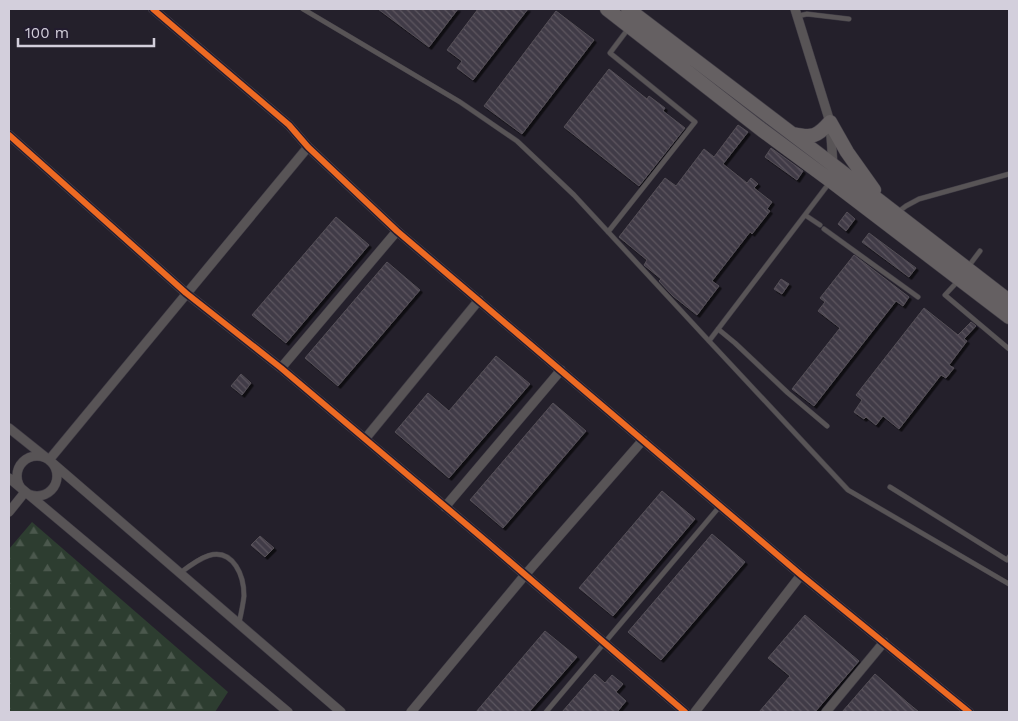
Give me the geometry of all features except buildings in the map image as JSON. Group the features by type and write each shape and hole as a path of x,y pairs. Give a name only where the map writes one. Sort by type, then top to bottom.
{"street":[{"path":"153,9 289,125 308,147 397,231 801,575 969,712"},
{"path":"607,9 632,17 833,164 885,205"},
{"path":"797,12 830,122 833,164 831,181"},
{"path":"632,17 762,130 831,181 891,218 963,274 1009,317"},
{"path":"792,134 807,137 814,135 822,131 830,122"},
{"path":"830,122 847,152 885,205 891,218"},
{"path":"9,135 186,293 281,368 685,712"},
{"path":"49,460 308,147"},
{"path":"281,368 397,231"},
{"path":"963,274 1009,301"},
{"path":"365,439 479,300"},
{"path":"445,507 561,370"},
{"path":"9,428 49,460 340,712"},
{"path":"411,712 525,576 643,440"},
{"path":"32,456 49,460 57,475 54,486 41,496 25,492 18,483 17,478 17,472 22,462 32,456"},
{"path":"9,478 288,712"},
{"path":"9,512 25,492"},
{"path":"695,712 801,575"},
{"path":"826,712 884,642"}],"lane":[{"path":"302,9 460,102 517,141 574,195 848,490 1009,584"},
{"path":"797,12 849,19"},
{"path":"608,232 694,122 610,52 632,17"},
{"path":"891,218 906,206 919,200 1009,174"},
{"path":"708,341 831,181"},
{"path":"805,215 918,297"},
{"path":"980,251 945,296 1009,350"},
{"path":"718,329 827,426"},
{"path":"890,487 1007,560 1009,557"},
{"path":"546,712 720,506"},
{"path":"180,573 197,560 217,554 223,554 233,561 242,577 244,595 239,624"}],"green space":[{"path":"32,522 228,692 215,712 9,712 9,549"}],"cycle path":[{"path":"153,9 289,125 308,147 397,231 801,575 969,712"},
{"path":"9,135 186,293 281,368 685,712"}]}
